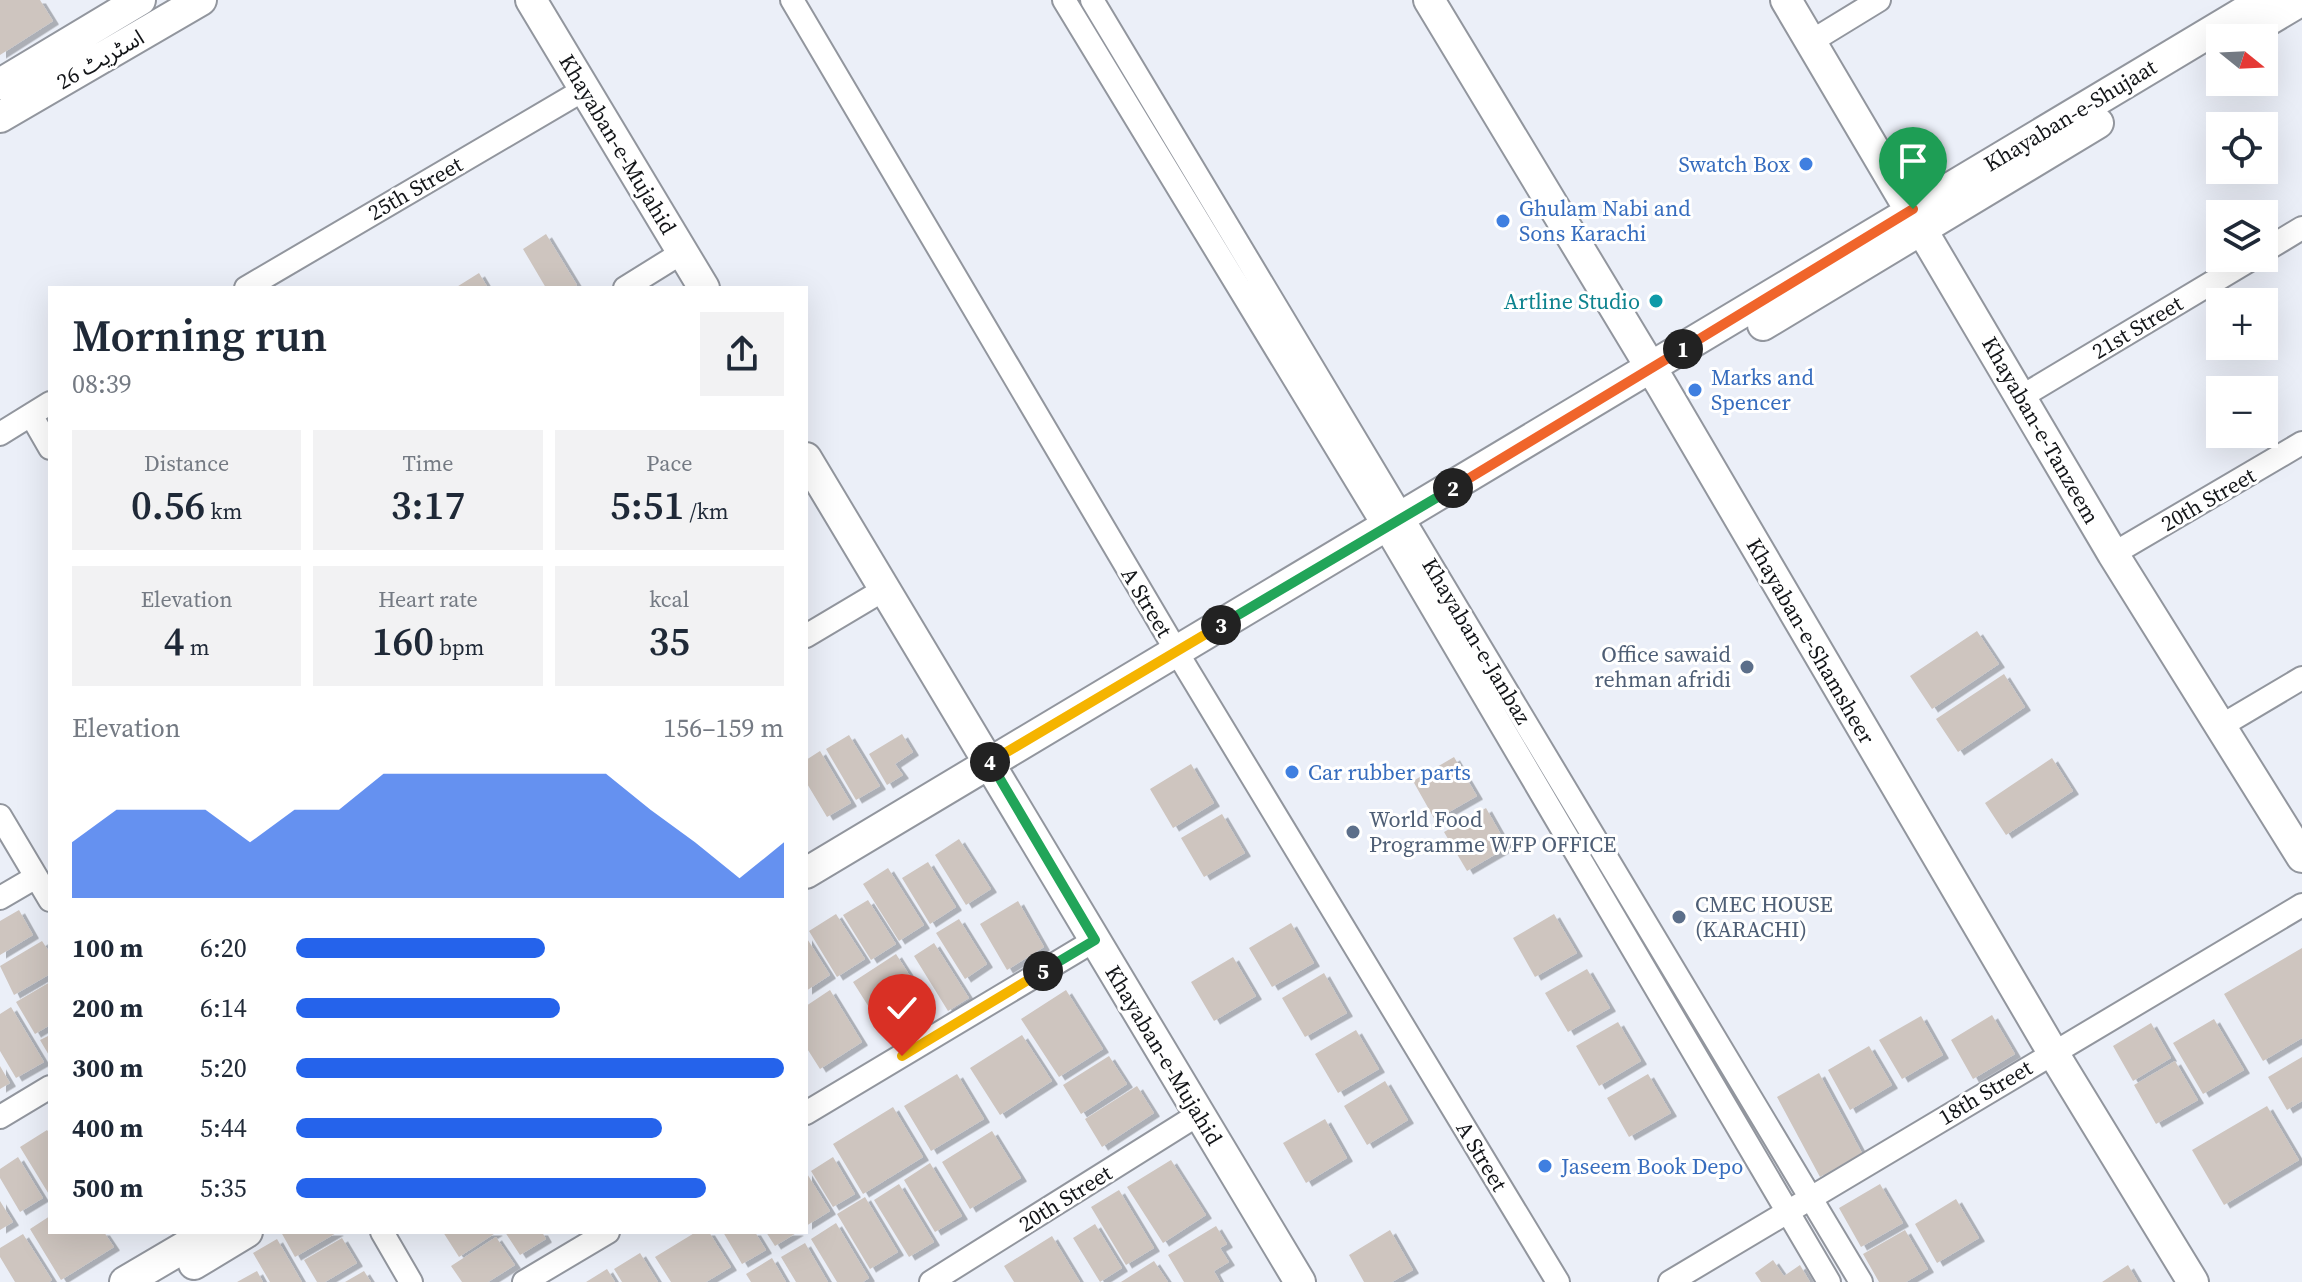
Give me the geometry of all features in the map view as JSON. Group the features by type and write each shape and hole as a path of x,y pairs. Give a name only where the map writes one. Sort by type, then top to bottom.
{"main road":[{"name":"اسٹریٹ 26","path":"0,84 140,0"},
{"name":"اسٹریٹ 26","path":"0,117 201,0"},
{"name":"Khayaban-e-Mujahid","path":"531,0 703,286"},
{"name":"Khayaban-e-Shamsheer","path":"1429,0 1656,378 2052,1051 2193,1282"},
{"name":"Khayaban-e-Tanzeem","path":"1786,0 2113,554 2302,857"},
{"name":"Khayaban-e-Shujaat","path":"808,872 994,771 1656,378 1918,219 2264,0"},
{"path":"2262,24 2302,0"},
{"name":"Khayaban-e-Shujaat","path":"1918,219 2206,57"},
{"name":"Khayaban-e-Mujahid","path":"808,461 1298,1281"},
{"name":"Khayaban-e-Shujaat","path":"808,894 994,771"},
{"path":"125,1282 207,1234"},
{"path":"163,1282 244,1234"}],"street":[{"name":"A Street","path":"792,0 1182,660 1558,1282"},
{"name":"Khayaban-e-Janbaz","path":"1064,0 1400,531 1861,1282"},
{"name":"Khayaban-e-Janbaz","path":"1092,0 1829,1282"},
{"path":"1812,41 1879,0"},
{"name":"25th Street","path":"249,286 585,89"},
{"path":"2278,243 2302,228"},
{"path":"628,286 683,252"},
{"name":"21st Street","path":"2021,397 2230,272"},
{"path":"0,434 40,409 48,440"},
{"name":"20th Street","path":"2113,554 2302,443"},
{"path":"808,635 885,589"},
{"path":"2221,726 2302,678"},
{"path":"0,816 48,897"},
{"path":"0,898 36,877"},
{"name":"18th Street","path":"1670,1282 2052,1051 2302,905"},
{"path":"808,1112 1095,940"},
{"path":"0,1117 48,1088"},
{"name":"20th Street","path":"931,1282 1199,1114"},
{"path":"383,1234 411,1282"},
{"path":"524,1282 551,1275 605,1234"}],"building":[{"path":"0,0 40,0 53,21 0,55"},
{"path":"546,234 577,285 545,286 523,249"},
{"path":"479,273 487,286 458,286"},
{"path":"1977,631 1999,664 1932,709 1910,676"},
{"path":"2004,674 2025,707 1958,752 1936,719"},
{"path":"902,734 913,752 895,764 903,775 887,785 869,754"},
{"path":"849,735 880,786 856,800 826,749"},
{"path":"820,751 851,803 827,817 808,785 808,759"},
{"path":"1454,757 1477,796 1435,820 1413,781"},
{"path":"2052,758 2073,791 2006,835 1985,803"},
{"path":"1191,764 1214,803 1173,828 1150,789"},
{"path":"1486,808 1508,847 1467,871 1444,832"},
{"path":"1222,814 1245,853 1204,877 1181,838"},
{"path":"959,839 991,889 966,905 935,855"},
{"path":"928,862 956,907 930,924 902,878"},
{"path":"888,868 924,925 899,941 863,884"},
{"path":"868,900 896,944 871,960 843,915"},
{"path":"1018,901 1044,947 1007,970 980,924"},
{"path":"19,910 33,935 0,955 0,921"},
{"path":"836,914 865,959 837,977 809,931"},
{"path":"1554,914 1577,953 1535,977 1513,938"},
{"path":"959,919 987,964 965,979 936,933"},
{"path":"1291,923 1314,963 1272,987 1249,948"},
{"path":"808,940 830,975 808,990"},
{"path":"42,941 48,950 48,975 14,995 0,966"},
{"path":"934,943 969,998 948,1011 914,956"},
{"path":"2302,948 2302,1038 2263,1061 2224,994"},
{"path":"896,954 929,1006 886,1034 853,982"},
{"path":"1233,957 1256,996 1214,1021 1191,982"},
{"path":"1587,969 1610,1008 1568,1032 1545,993"},
{"path":"1324,973 1347,1013 1305,1037 1282,998"},
{"path":"48,983 48,1026 35,1034 16,1002"},
{"path":"830,990 862,1042 820,1069 808,1050 808,1005"},
{"path":"1066,990 1103,1049 1059,1077 1021,1019"},
{"path":"11,1007 44,1062 16,1078 0,1051 0,1014"},
{"path":"1992,1015 2015,1054 1973,1079 1951,1040"},
{"path":"1921,1016 1943,1055 1902,1079 1879,1040"},
{"path":"2214,1019 2244,1070 2203,1094 2173,1043"},
{"path":"1618,1022 1641,1061 1599,1086 1576,1046"},
{"path":"2151,1023 2171,1058 2133,1081 2113,1046"},
{"path":"1356,1030 1379,1069 1338,1093 1315,1054"},
{"path":"1022,1035 1052,1081 1000,1115 970,1068"},
{"path":"48,1036 48,1054 40,1040"},
{"path":"1869,1046 1892,1085 1850,1110 1828,1070"},
{"path":"1109,1056 1127,1084 1081,1114 1063,1085"},
{"path":"2302,1057 2302,1101 2287,1110 2268,1077"},
{"path":"2175,1061 2198,1100 2156,1124 2134,1085"},
{"path":"0,1066 10,1083 0,1089"},
{"path":"1819,1073 1862,1153 1820,1177 1777,1097"},
{"path":"957,1074 984,1119 931,1151 904,1106"},
{"path":"1648,1074 1671,1113 1629,1137 1607,1098"},
{"path":"1385,1081 1408,1120 1367,1145 1344,1106"},
{"path":"1137,1086 1154,1113 1102,1147 1085,1119"},
{"path":"2267,1106 2299,1160 2224,1205 2192,1150"},
{"path":"893,1107 923,1157 863,1194 833,1144"},
{"path":"1325,1119 1347,1158 1306,1183 1283,1143"},
{"path":"48,1131 48,1193 20,1147"},
{"path":"992,1131 1021,1178 970,1209 942,1162"},
{"path":"18,1157 43,1198 20,1212 0,1178 0,1169"},
{"path":"833,1157 855,1194 833,1207 811,1171"},
{"path":"1171,1160 1206,1215 1163,1243 1127,1187"},
{"path":"930,1163 962,1216 935,1232 904,1180"},
{"path":"808,1175 830,1211 808,1225"},
{"path":"899,1184 934,1242 909,1257 874,1200"},
{"path":"1880,1184 1903,1223 1861,1247 1839,1208"},
{"path":"1119,1190 1154,1248 1126,1265 1091,1207"},
{"path":"865,1197 898,1252 870,1269 837,1214"},
{"path":"1956,1199 1979,1238 1937,1263 1915,1224"},
{"path":"0,1201 13,1222 0,1230"},
{"path":"48,1217 48,1234 105,1234 114,1247 61,1280 30,1229"},
{"path":"836,1223 869,1278 863,1282 837,1282 811,1239"},
{"path":"1095,1224 1122,1268 1100,1282 1073,1238"},
{"path":"1216,1226 1227,1244 1220,1248 1229,1262 1214,1271 1220,1282 1184,1282 1168,1255"},
{"path":"1390,1230 1413,1270 1392,1282 1364,1282 1349,1255"},
{"path":"1905,1230 1928,1269 1906,1282 1879,1282 1863,1254"},
{"path":"23,1234 52,1280 49,1282 15,1282 0,1257 0,1248"},
{"path":"282,1234 335,1234 295,1257"},
{"path":"444,1234 494,1234 459,1257"},
{"path":"506,1234 543,1234 546,1239 520,1255"},
{"path":"693,1234 710,1234 731,1267 706,1282 671,1282 655,1257"},
{"path":"724,1234 756,1234 766,1250 742,1264"},
{"path":"767,1234 795,1234 775,1246"},
{"path":"1052,1236 1080,1282 1014,1282 1004,1266"},
{"path":"496,1237 515,1265 488,1282 462,1282 451,1266"},
{"path":"342,1238 357,1263 325,1282 317,1282 304,1260"},
{"path":"277,1239 302,1282 270,1282 253,1253"},
{"path":"805,1243 828,1282 796,1282 781,1257"},
{"path":"640,1253 658,1282 622,1282 614,1269"},
{"path":"772,1258 786,1282 751,1282 746,1274"},
{"path":"1773,1260 1784,1276 1800,1265 1810,1282 1761,1282 1755,1273"},
{"path":"1154,1261 1168,1282 1121,1282"},
{"path":"2128,1265 2138,1282 2102,1282"},
{"path":"607,1269 615,1282 586,1282"},
{"path":"257,1271 263,1282 237,1282"},
{"path":"364,1271 371,1282 345,1282"}],"place":[{"name":"Swatch Box","path":"1806,164"},
{"name":"Ghulam Nabi and Sons Karachi","path":"1503,221"},
{"name":"Artline Studio","path":"1656,301"},
{"name":"Marks and Spencer","path":"1695,390"},
{"name":"Office sawaid rehman afridi","path":"1747,667"},
{"name":"Car rubber parts","path":"1292,772"},
{"name":"World Food Programme WFP OFFICE","path":"1353,832"},
{"name":"CMEC HOUSE (KARACHI)","path":"1679,917"},
{"name":"Jaseem Book Depo","path":"1545,1166"}],"route":[{"path":"902,1056 1095,940 989,763 1638,377 1913,209"}]}
